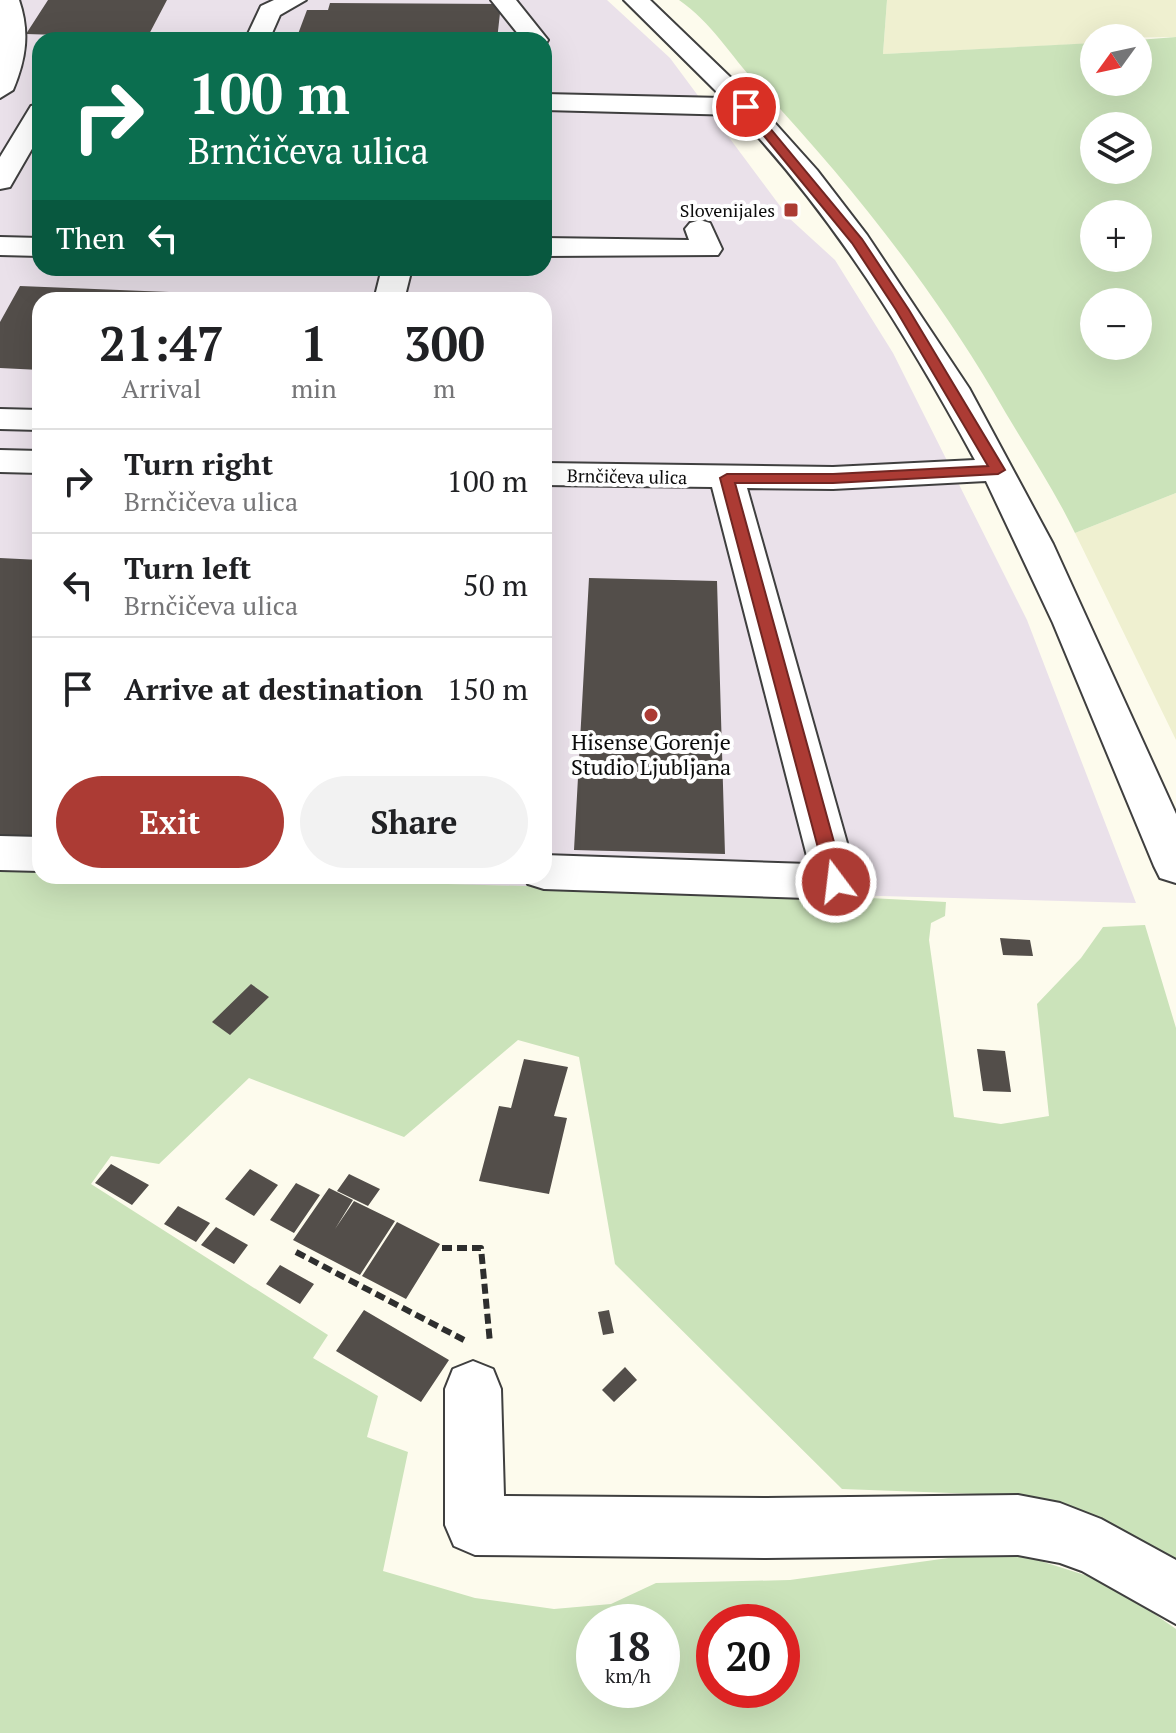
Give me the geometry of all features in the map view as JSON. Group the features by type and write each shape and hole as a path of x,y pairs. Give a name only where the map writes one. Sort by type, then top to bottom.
{"street":[{"path":"7,0 15,36 14,60 0,90 32,90"},
{"path":"261,32 270,11 294,0"},
{"path":"503,0 529,32"},
{"path":"636,0 746,107 857,241 903,310 998,470 1093,666 1176,866"},
{"path":"552,102 746,107"},
{"path":"0,181 32,126"},
{"path":"552,247 707,249 700,229"},
{"path":"0,246 32,247"},
{"path":"0,419 32,420"},
{"path":"0,461 32,462"},
{"name":"Brnčičeva ulica","path":"552,474 833,478 998,470"},
{"path":"552,872 836,882 727,478"},
{"path":"0,853 32,854"},
{"path":"470,1380 475,1525 766,1528 1018,1525 1060,1533 1101,1549 1176,1594"}],"path":[{"path":"296,1252 470,1380 494,1390 481,1248 442,1248"}],"shaded area":[{"path":"0,0 607,0 670,58 789,218 835,260 893,353 1027,620 1136,903 440,884 552,884 552,292 32,292 32,872 0,871"}],"green space":[{"path":"679,0 887,0 883,54 1080,44 1080,96 1152,96 1152,39 1176,37 1176,493 1075,533 968,350 913,270 822,156 711,29"},
{"path":"887,0 1176,0 1176,37 1152,37 1152,24 1080,24 1080,44 883,54"},
{"path":"1176,493 1176,740 1075,533"},
{"path":"0,870 32,872 32,884 449,884 775,893 946,902 945,916 931,923 929,940 954,1117 1001,1124 1049,1116 1037,1004 1081,958 1103,927 1145,925 1176,1028 1176,1565 1006,1495 842,1489 615,1264 579,1057 518,1040 404,1137 249,1078 159,1164 111,1156 91,1184 328,1335 313,1358 378,1396 367,1437 408,1452 383,1571 475,1598 554,1609 576,1607 576,1708 680,1708 680,1604 611,1604 656,1583 790,1580 1006,1550 1110,1583 1176,1629 1176,1733 0,1733"}],"building":[{"path":"48,0 167,0 150,32 26,34"},
{"path":"330,3 501,4 498,32 299,32 307,10 328,10"},
{"path":"20,286 169,292 32,292 32,370 0,368 0,322"},
{"path":"0,558 32,560 32,837 0,835"},
{"name":"Hisense Gorenje Studio Ljubljana","path":"589,578 717,581 725,854 574,850"},
{"path":"1000,938 1030,940 1033,956 1003,955"},
{"path":"251,984 269,997 230,1035 212,1022"},
{"path":"977,1049 1005,1051 1011,1092 983,1091"},
{"path":"524,1059 568,1067 554,1116 567,1118 549,1194 479,1181 499,1106 511,1108"},
{"path":"111,1164 149,1185 132,1205 95,1183"},
{"path":"250,1169 278,1185 254,1216 225,1199"},
{"path":"349,1174 380,1189 368,1206 337,1191"},
{"path":"296,1183 320,1195 294,1233 270,1220"},
{"path":"329,1188 353,1200 335,1229 354,1201 395,1221 360,1275 293,1240"},
{"path":"178,1206 210,1223 196,1242 164,1224"},
{"path":"397,1222 440,1244 406,1299 362,1276"},
{"path":"216,1227 248,1245 234,1264 201,1245"},
{"path":"280,1265 314,1284 300,1304 266,1284"},
{"path":"364,1310 449,1360 421,1402 336,1351"},
{"path":"609,1310 614,1333 603,1335 598,1312"},
{"path":"625,1367 637,1380 614,1402 602,1390"}],"place":[{"name":"Slovenijales","path":"791,210"},
{"name":"Hisense Gorenje Studio Ljubljana","path":"651,715"}],"route":[{"path":"746,107 857,241 903,310 998,470 833,478 727,478 836,882"}]}
